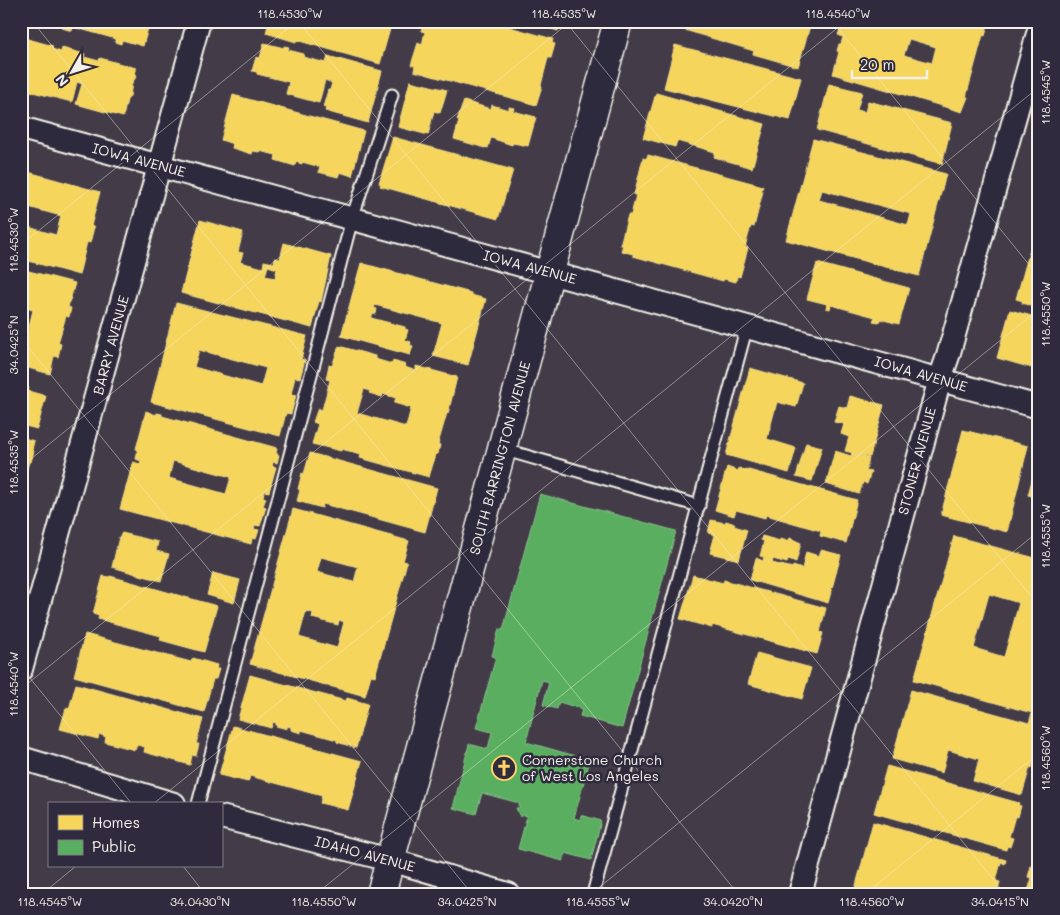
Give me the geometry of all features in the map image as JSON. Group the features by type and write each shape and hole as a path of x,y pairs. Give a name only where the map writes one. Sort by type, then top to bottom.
{"street":[{"name":"BARRY AVENUE","path":"21,669 200,21"},
{"name":"SOUTH BARRINGTON AVENUE","path":"381,894 618,21"},
{"name":"STONER AVENUE","path":"800,894 940,379 1039,30"},
{"name":"IOWA AVENUE","path":"21,128 1039,407"},
{"path":"21,758 167,802"},
{"name":"IDAHO AVENUE","path":"222,817 390,860 508,894"}],"lane":[{"path":"199,802 352,219 392,95"},
{"path":"592,894 747,326"},
{"path":"502,449 699,506"}],"building: Homes":[{"path":"41,21 53,21 52,25"},
{"path":"53,21 150,21 143,46 122,40 121,44 115,42 116,39 73,27 72,31 62,28 63,24"},
{"path":"269,21 341,21 351,24 352,21 402,21 400,27 386,23 385,27 390,29 380,64 266,33"},
{"path":"424,21 488,21 553,39 552,43 555,44 551,58 548,58 536,105 414,71 415,66 411,65 418,43 422,45 425,32 421,31"},
{"path":"524,21 561,21 558,31"},
{"path":"680,21 795,21 810,26 798,67 753,54 754,51 678,28"},
{"path":"846,21 987,22 985,36 983,35 966,97 968,97 962,112 833,74 839,52 837,51 843,37 838,35 842,23 846,24","holes":["909,39 936,47 932,63 904,55"]},
{"path":"21,37 53,46 52,49 61,52 62,48 85,54 84,57 99,61 100,58 136,68 136,77 132,83 123,117 76,104 82,84 77,82 72,102 21,89"},
{"path":"264,43 284,48 284,46 289,47 288,50 304,54 303,57 326,63 328,56 382,71 368,123 325,111 326,108 323,107 332,83 325,80 319,103 286,94 289,82 252,71 256,57 260,58"},
{"path":"675,45 801,78 790,120 664,88"},
{"path":"410,81 447,90 440,113 434,111 428,135 398,127"},
{"path":"829,84 862,92 857,110 865,112 868,101 952,123 942,164 817,130"},
{"path":"656,93 765,124 752,168 714,157 715,152 677,141 675,147 643,138"},
{"path":"233,95 364,131 352,176 340,172 338,177 318,172 320,167 302,162 302,164 296,162 295,166 275,160 276,155 259,151 253,151 252,154 232,148 233,144 221,140"},
{"path":"464,101 491,109 492,105 509,110 509,107 514,108 513,111 536,117 528,146 513,143 512,145 491,138 488,148 485,148 454,139 459,121 457,120"},
{"path":"393,137 513,170 498,219 380,186 381,184 379,183"},
{"path":"813,139 946,174 919,276 786,240","holes":["822,190 911,214 908,225 819,200"]},
{"path":"648,155 763,186 754,227 751,226 745,247 748,248 740,277 737,276 736,282 724,279 723,281 621,251 623,245 620,245 628,215 631,215 643,158 646,159"},
{"path":"21,170 100,192 91,226 94,227 90,243 87,242 79,275 21,259 21,225 56,235 61,216 21,205"},
{"path":"1039,218 1039,308 1022,303 1023,301 1016,299"},
{"path":"200,220 243,232 238,252 243,253 240,262 263,268 264,261 274,263 275,258 280,259 284,243 331,256 321,302 319,301 312,328 181,293","holes":["268,266 277,269 275,278 265,276"]},
{"path":"361,263 471,293 471,295 486,299 468,365 433,356 442,323 375,305 374,308 377,309 376,314 373,313 371,318 405,327 408,330 405,340 411,342 410,345 413,346 410,355 341,336"},
{"path":"817,263 909,288 899,324 880,319 879,322 873,321 875,317 831,305 830,309 826,308 827,304 807,299"},
{"path":"21,269 75,283 68,307 71,308 69,317 66,316 58,343 61,344 58,357 54,356 50,374 21,366 21,329 28,330 33,310 21,307"},
{"path":"176,303 307,336 301,359 305,360 300,378 295,377 291,394 296,395 291,414 286,413 280,436 151,402","holes":["199,350 266,368 261,386 194,367"]},
{"path":"1010,310 1039,318 1039,370 997,358"},
{"path":"339,346 375,356 375,359 392,364 393,361 406,365 405,367 416,371 416,366 457,377 438,444 440,445 438,454 436,454 429,477 360,458 361,454 312,444 318,424 313,422 318,408 322,410 330,380 326,379 329,365 332,366","holes":["364,389 370,391 369,393 382,397 383,394 396,398 394,403 411,408 406,427 357,413"]},
{"path":"750,368 803,383 796,407 777,402 767,439 796,448 789,473 726,455"},
{"path":"21,385 29,388 28,391 46,396 37,429 21,425"},
{"path":"850,396 884,405 870,457 845,451 849,437 841,434 844,424 834,422 839,406 847,408"},
{"path":"146,411 277,448 276,453 279,455 277,463 273,462 272,466 276,467 269,492 264,491 263,497 266,498 263,506 266,507 260,526 255,525 254,529 259,530 256,539 252,538 251,544 120,509 133,462 140,464 141,461 136,459 138,449 136,449","holes":["173,461 231,477 226,494 169,478"]},
{"path":"963,430 1028,446 1007,532 941,515"},
{"path":"21,437 34,441 32,450 34,451 23,482 21,481"},
{"path":"806,443 822,447 812,481 796,477"},
{"path":"835,451 851,456 852,453 869,458 866,471 871,472 867,484 863,482 859,494 826,484"},
{"path":"310,453 437,488 425,532 323,504 322,508 297,501 302,473 304,474"},
{"path":"1037,461 1039,462 1039,498 1028,495"},
{"path":"727,467 738,471 739,468 745,469 857,500 846,543 820,536 821,531 766,515 765,518 736,510 734,516 715,510"},
{"path":"293,509 409,541 403,561 407,562 375,676 371,675 365,696 250,664","holes":["321,557 358,567 354,582 317,572","306,611 313,613 312,618 338,625 339,620 344,622 337,648 299,637"]},
{"path":"711,520 725,523 726,521 747,530 739,560 710,553 715,535 708,533"},
{"path":"122,533 158,542 156,551 169,554 161,581 112,567 119,537"},
{"path":"762,536 780,541 780,539 788,541 790,538 801,543 796,562 788,559 787,563 773,559 772,563 802,569 806,552 819,556 821,550 841,555 828,603 750,580 756,558 763,561 764,557 760,556 764,541 761,540"},
{"path":"954,536 1039,559 1039,715 914,680","holes":["989,594 1019,603 1004,657 974,648"]},
{"path":"213,573 240,580 234,603 207,595"},
{"path":"693,575 723,583 724,580 826,608 820,632 823,633 817,654 712,625 712,628 680,619"},
{"path":"103,576 110,576 217,606 204,652 160,640 161,636 98,619 99,616 93,614"},
{"path":"85,634 191,662 193,658 217,665 216,669 219,669 216,679 213,679 204,712 74,676"},
{"path":"757,653 811,668 802,699 748,684"},
{"path":"250,675 346,701 347,698 368,704 356,748 337,742 337,740 301,730 301,733 291,730 291,727 287,726 287,729 276,726 276,723 273,722 271,728 238,719"},
{"path":"76,684 203,719 196,744 199,744 196,756 192,755 190,765 144,752 145,747 137,745 135,750 105,742 106,737 99,734 98,739 60,729 66,708 69,709"},
{"path":"911,690 1029,723 1032,713 1039,715 1039,734 1035,749 1037,749 1022,795 973,781 979,759 948,750 942,773 892,759"},
{"path":"233,726 362,761 348,810 320,803 322,796 250,776 248,782 219,775"},
{"path":"887,766 1019,803 1018,805 1021,806 1018,817 1015,816 1009,837 1013,838 1010,847 1007,846 1006,850 874,813"},
{"path":"873,822 1006,860 1005,864 1001,862 996,881 1000,882 997,894 873,894 855,889"},
{"path":"1036,848 1039,848 1039,894 1027,894 1032,878 1028,877 1031,866 1035,867 1036,863 1032,862"}],"building: Public":[{"path":"540,494 676,531 622,728 580,716 582,709 559,702 557,709 543,705 549,682 542,680 526,742 590,760 574,818 580,820 581,815 601,821 591,860 565,853 563,861 518,849 527,816 523,815 520,817 516,808 519,808 519,803 482,793 476,814 453,808 469,744 488,749 492,732 476,728 496,657 492,656 499,629 503,630"}],"place":[{"name":"Cornerstone Church of West Los Angeles","path":"504,768"}]}
